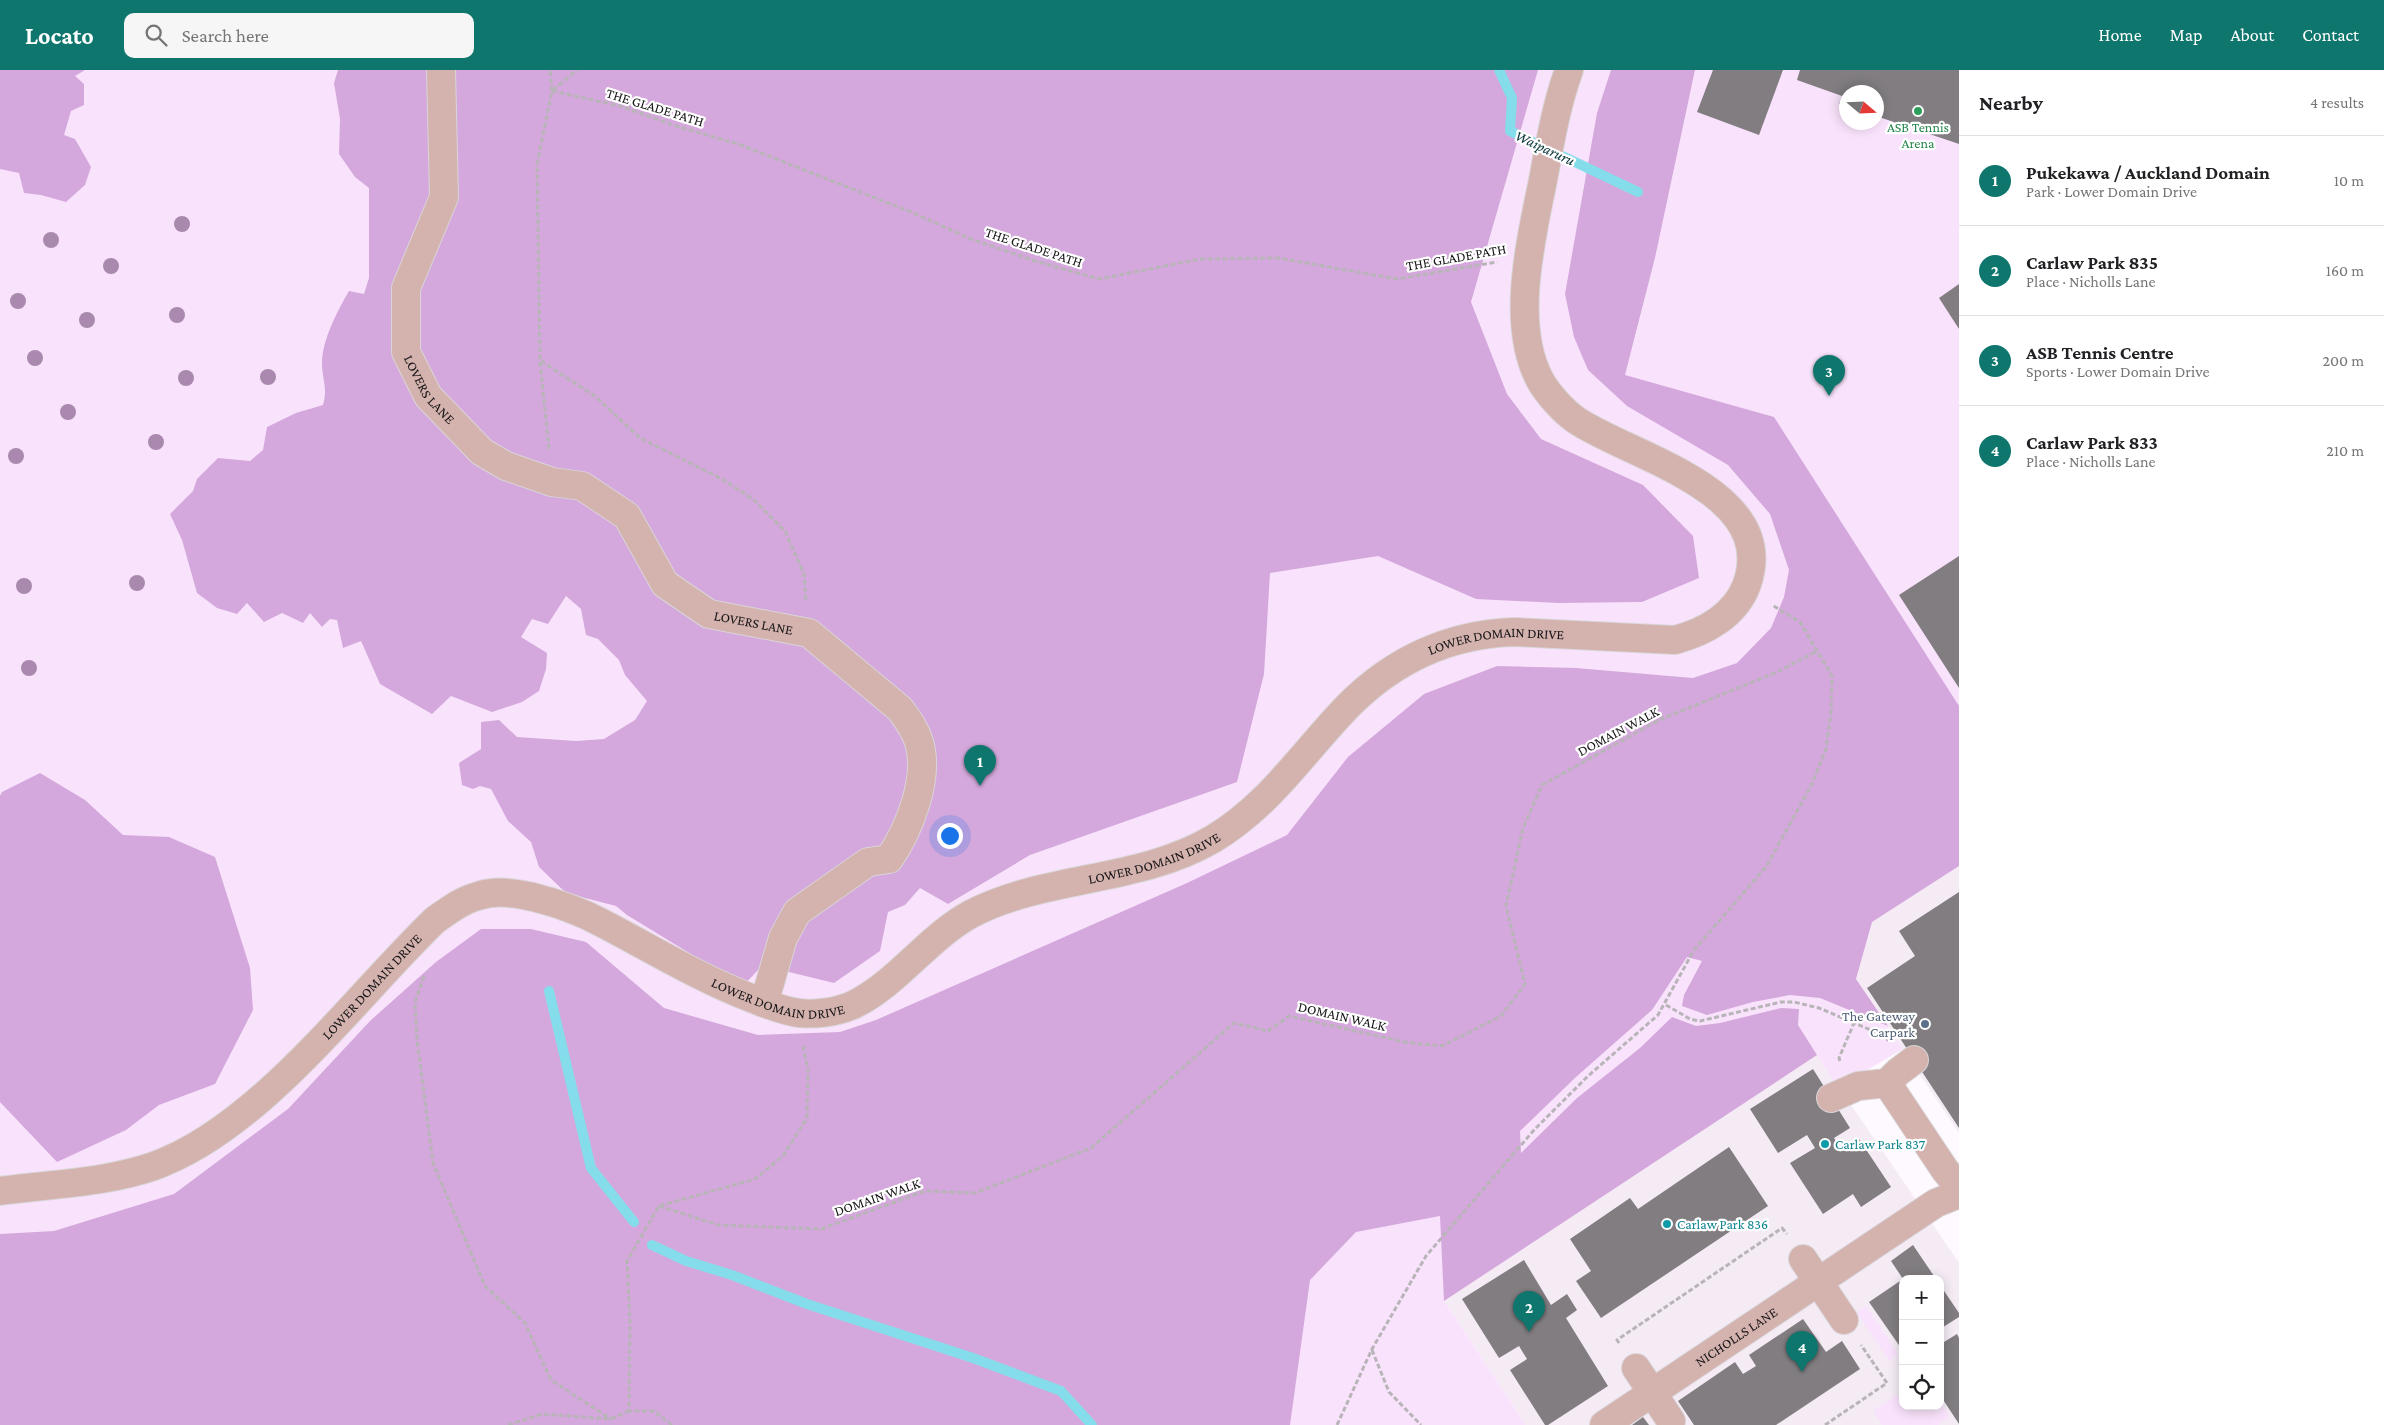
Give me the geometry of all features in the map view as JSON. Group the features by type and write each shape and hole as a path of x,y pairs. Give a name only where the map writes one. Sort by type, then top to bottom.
{"street":[{"name":"LOVERS LANE","path":"441,70 444,197 406,288 406,352 428,396 482,452 506,466 552,482 582,486 627,516 665,584 709,614 809,633 900,709 911,724 920,744 919,790 901,842 889,859 868,862 797,912 783,938 764,1003"},
{"name":"LOWER DOMAIN DRIVE","path":"0,1191 131,1173 156,1165 202,1142 264,1096 435,920 464,901 478,895 502,892 519,894 570,908 601,922 678,965 729,990 798,1013 824,1013 852,1006 894,977 932,943 971,914 1037,891 1130,872 1210,840 1242,820 1266,798 1349,706 1367,689 1404,662 1448,642 1492,632 1675,640 1696,634 1719,621 1741,597 1750,576 1751,552 1744,530 1724,503 1689,478 1574,419 1540,381 1530,352 1525,310 1534,224 1553,124 1569,70"},
{"path":"1831,1098 1858,1086 1887,1083 1898,1072 1903,1054"},
{"path":"1887,1083 1945,1170 1959,1187"},
{"name":"NICHOLLS LANE","path":"1604,1425 1936,1203 1959,1194"},
{"path":"1803,1259 1844,1320"},
{"path":"1636,1368 1671,1421"}],"path":[{"path":"550,70 552,91 537,164 540,361 552,482"},
{"path":"552,91 577,70"},
{"name":"THE GLADE PATH","path":"552,91 620,106 679,127 738,144 911,212 971,239 1035,261 1099,279 1200,259 1278,258 1397,279 1530,255"},
{"path":"540,361 596,397 640,438 722,479 754,500 785,531 804,574 809,633"},
{"path":"1337,1425 1372,1349 1426,1256 1534,1130 1588,1076 1650,1023 1666,1005 1694,950 1766,868 1812,784 1826,749 1831,712 1832,676 1800,622 1746,589"},
{"name":"DOMAIN WALK","path":"659,1206 718,1225 821,1229 925,1191 975,1193 1092,1148 1234,1023 1268,1031 1289,1016 1404,1042 1442,1046 1501,1016 1524,984 1506,906 1523,828 1542,785 1661,719 1775,673 1817,652"},
{"path":"426,970 415,1002 417,1039 433,1163 485,1286 526,1323 551,1380 611,1419"},
{"path":"1666,1005 1690,1019 1700,1021 1781,1002 1794,1002 1819,1008 1885,1036 1903,1054"},
{"path":"1842,1066 1839,1058 1854,1023"},
{"path":"629,1412 630,1321 627,1261 659,1206 755,1178 783,1156 807,1118 808,1070 802,1039"},
{"path":"1636,1368 1617,1340 1782,1228 1803,1259"},
{"path":"1825,1425 1887,1383 1844,1320"},
{"path":"1372,1349 1390,1392 1421,1425"},
{"path":"508,1425 542,1414 611,1419 629,1412 654,1411 672,1425"}],"shaded area":[{"path":"0,70 1693,70 1631,353 1655,258 1695,70 1959,70 1959,866 1872,922 1856,979 1903,1049 1838,1087 1817,1055 1444,1301 1526,1425 0,1425"},
{"path":"0,70 85,70 75,76 84,84 84,105 71,111 64,135 75,139 91,167 85,185 66,202 41,195 24,193 19,173 0,169"},
{"path":"338,70 1538,70 1471,302 1507,394 1541,439 1643,485 1693,536 1699,578 1642,602 1558,603 1476,599 1378,556 1270,573 1264,674 1237,782 1030,855 948,904 920,888 905,905 888,912 880,951 834,983 785,971 773,932 759,969 743,986 627,915 616,906 566,893 539,867 531,842 508,821 491,789 480,786 473,789 462,785 459,763 481,749 481,722 499,720 517,737 576,741 604,739 635,720 647,701 625,675 619,660 598,639 586,635 581,609 566,596 548,624 532,619 521,637 547,653 546,669 539,691 522,702 492,712 451,696 432,714 380,684 361,641 343,648 337,620 330,619 322,627 310,613 303,623 282,613 264,622 247,603 237,614 217,608 197,593 182,540 170,514 193,491 197,479 218,458 250,461 263,450 267,427 296,413 323,405 325,388 322,363 328,335 349,291 364,294 369,278 369,188 355,177 339,154 340,119 334,83"},
{"path":"1611,70 1695,70 1655,258 1625,375 1774,417 1959,706 1959,866 1872,922 1856,979 1888,1026 1820,998 1790,995 1753,1002 1707,1015 1682,1006 1684,995 1702,961 1687,957 1652,1010 1576,1077 1520,1131 1521,1153 1577,1098 1640,1048 1672,1017 1696,1026 1720,1023 1781,1008 1799,1009 1798,1025 1817,1055 1444,1301 1440,1216 1356,1232 1310,1280 1290,1425 0,1425 0,1234 54,1231 174,1194 288,1109 370,1021 436,962 481,929 531,929 586,942 664,1008 758,1035 840,1032 876,1020 1187,883 1287,835 1348,757 1424,694 1497,666 1576,668 1693,678 1737,663 1771,628 1784,597 1789,570 1770,514 1728,465 1627,406 1588,370 1574,337 1565,294 1597,113"},
{"path":"40,773 85,800 123,835 169,837 215,857 250,968 253,1010 215,1084 159,1105 126,1130 57,1162 0,1102 0,796 2,792"},
{"name":"The Gateway Carpark","path":"1959,866 1959,1133 1856,979 1872,922"},
{"path":"1817,1055 1959,1263 1959,1425 1526,1425 1444,1301"},
{"path":"1866,1306 1898,1354 1889,1361 1856,1312"},
{"path":"1899,1394 1899,1410 1944,1409 1950,1417 1938,1425 1882,1425 1873,1410"}],"building":[{"path":"1713,70 1783,70 1759,135 1697,112"},
{"name":"ASB Tennis Arena","path":"1800,70 1959,70 1959,144 1884,119 1884,85 1839,85 1839,95 1797,80"},
{"path":"1959,284 1959,329 1939,298"},
{"path":"1959,556 1959,688 1899,595"},
{"name":"The Gateway Carpark","path":"1959,892 1959,1128 1867,988 1915,956 1899,931"},
{"name":"Carlaw Park 837","path":"1813,1069 1850,1128 1834,1138 1842,1151 1859,1139 1891,1187 1861,1207 1853,1194 1823,1214 1790,1163 1815,1148 1807,1135 1778,1153 1750,1109"},
{"name":"Carlaw Park 836","path":"1729,1147 1768,1206 1601,1318 1576,1281 1591,1271 1570,1239 1630,1198 1638,1209"},
{"path":"1913,1245 1933,1275 1900,1275 1891,1261"},
{"path":"1524,1260 1551,1305 1567,1294 1577,1310 1566,1318 1608,1386 1548,1425 1545,1425 1510,1370 1527,1359 1519,1346 1499,1358 1462,1299"},
{"path":"1899,1282 1899,1345 1869,1302"},
{"path":"1944,1291 1959,1313 1959,1317 1944,1326"},
{"path":"1803,1319 1826,1352 1842,1341 1860,1369 1776,1425 1694,1425 1678,1401 1735,1362 1743,1374 1756,1366 1749,1355"},
{"path":"1957,1334 1959,1338 1959,1424 1944,1401 1944,1342"},
{"path":"1643,1417 1649,1425 1632,1425"}],"waterway":[{"name":"Waiparuru","path":"1499,70 1512,98 1510,131 1638,192"},
{"path":"549,991 591,1168 634,1222"},
{"path":"652,1245 686,1261 732,1275 807,1304 973,1358 1061,1391 1092,1425"}],"place":[{"name":"ASB Tennis Arena","path":"1918,111"},
{"name":"ASB Tennis Centre","path":"1829,396"},
{"name":"Pukekawa / Auckland Domain","path":"980,786"},
{"name":"The Gateway Carpark","path":"1925,1024"},
{"name":"Carlaw Park 837","path":"1825,1144"},
{"name":"Carlaw Park 836","path":"1667,1224"},
{"name":"Carlaw Park 835","path":"1529,1332"},
{"name":"Carlaw Park 833","path":"1802,1372"}]}
